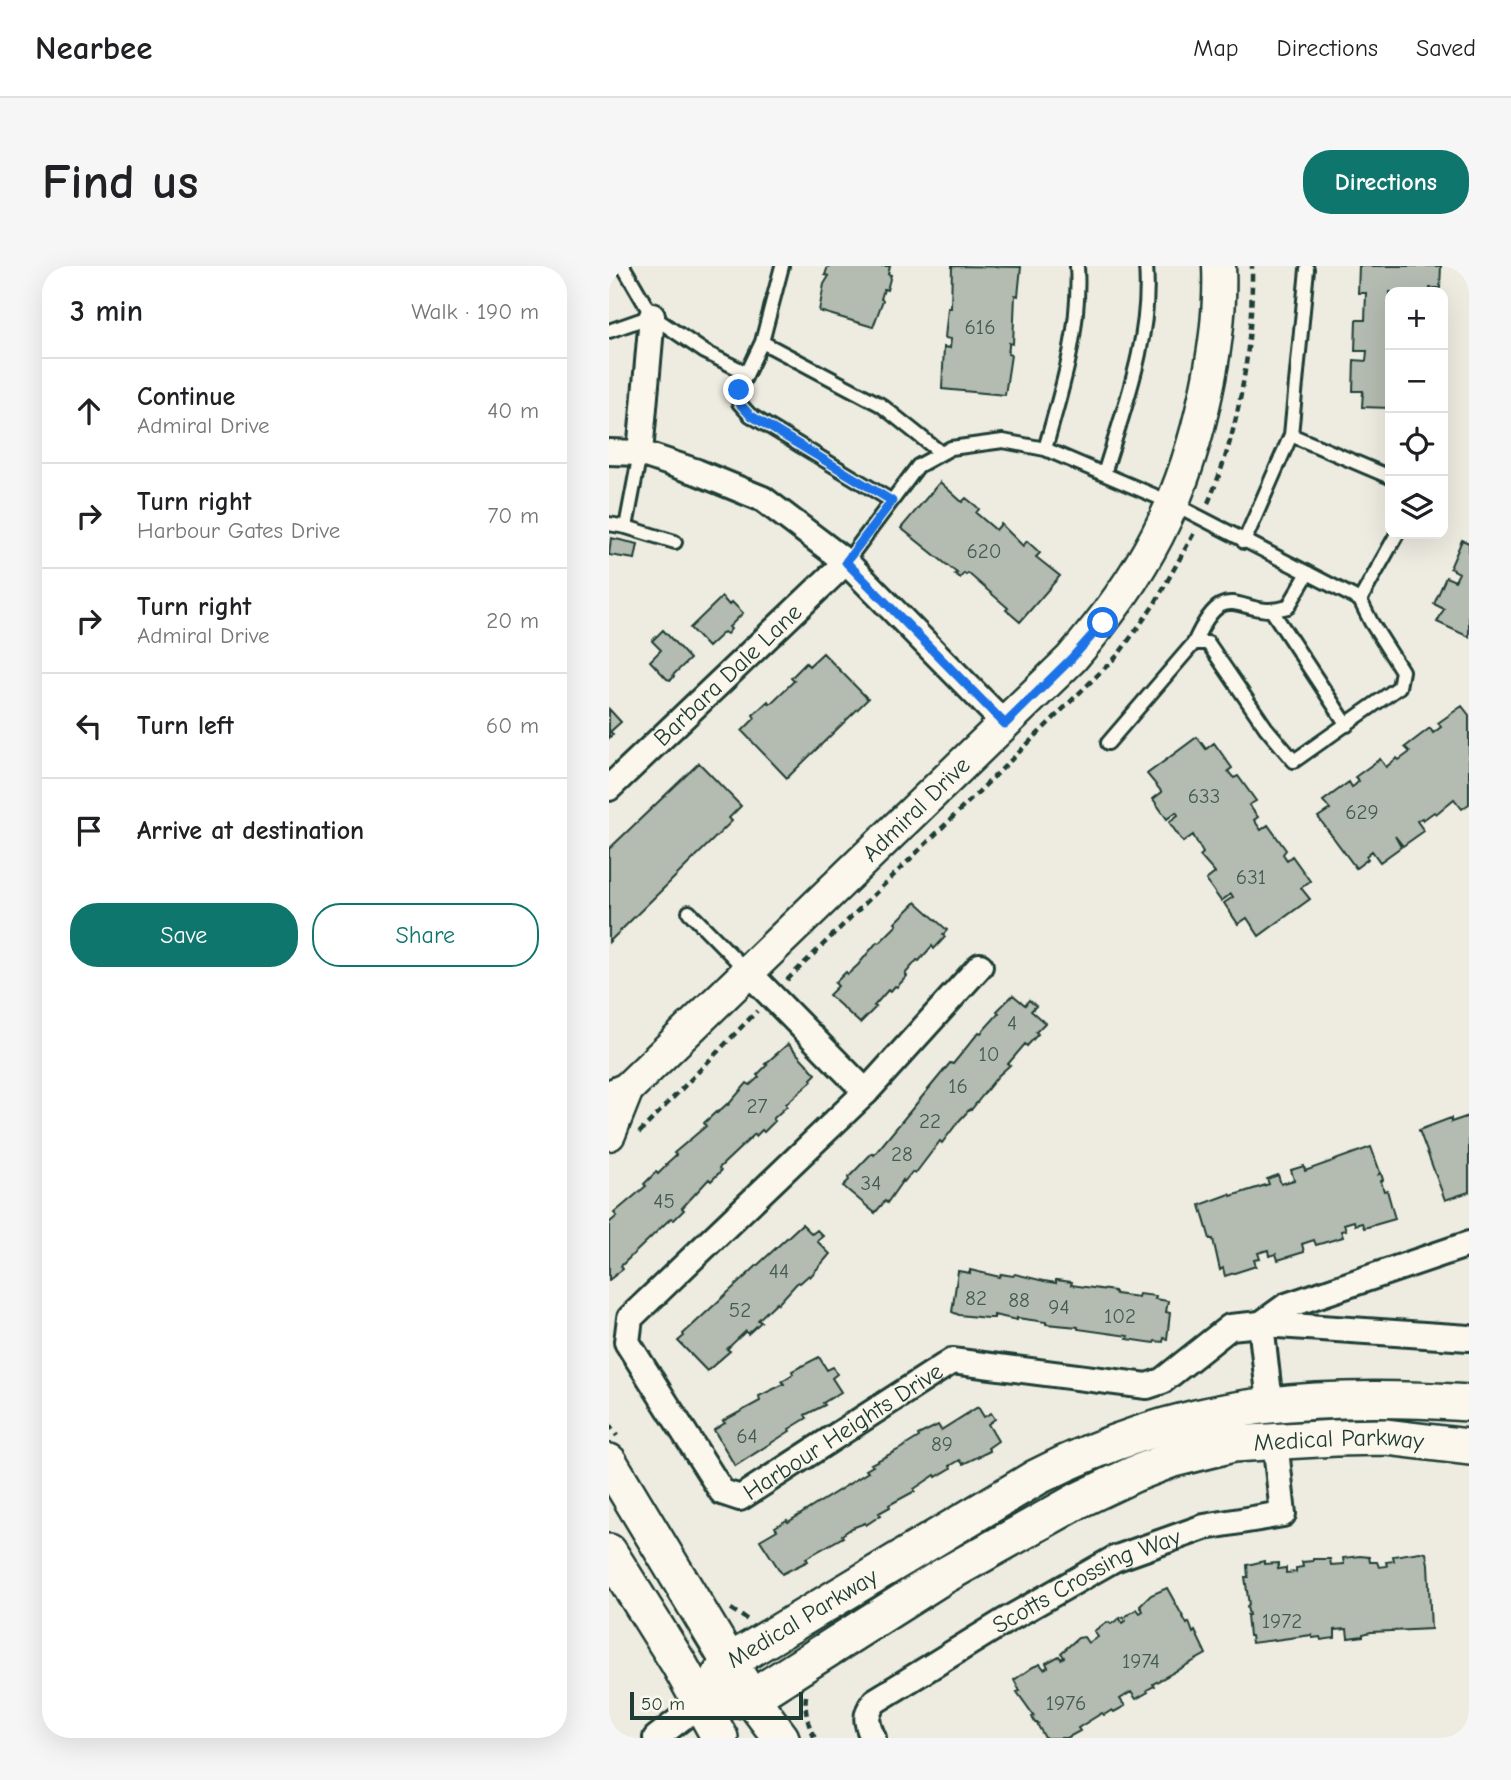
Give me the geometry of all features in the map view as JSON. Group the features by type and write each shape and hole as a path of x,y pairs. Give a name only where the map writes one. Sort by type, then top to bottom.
{"main road":[{"name":"Medical Parkway","path":"701,1703 729,1662 1037,1477 1078,1456 1148,1429 1213,1413 1270,1403 1340,1398 1469,1403"},
{"name":"Medical Parkway","path":"701,1703 751,1698 940,1578 1079,1500 1133,1474 1174,1459 1233,1444 1275,1440 1386,1437 1469,1447"},
{"path":"609,1462 751,1698 781,1738"},
{"path":"609,1552 673,1653 720,1738"}],"street":[{"name":"Admiral Drive","path":"609,1134 618,1093 748,972 1005,724 1071,659 1103,623 1151,550 1174,504 1201,419 1211,370 1217,329 1219,266"},
{"path":"640,453 652,316"},
{"path":"609,452 640,453 697,472 763,499 846,562 1005,724"},
{"name":"Barbara Dale Lane","path":"609,788 846,562"},
{"name":"Harbour Heights Drive","path":"980,966 866,1092 630,1318 627,1342 722,1492 740,1498 952,1361 1147,1386 1162,1381 1230,1327 1261,1324"},
{"path":"748,972 866,1092"},
{"path":"1261,1324 1286,1306 1469,1244"},
{"path":"1261,1324 1469,1338"},
{"path":"1261,1324 1270,1403"},
{"name":"Scotts Crossing Way","path":"873,1738 867,1723 867,1710 875,1701 1005,1620 1114,1559 1204,1527 1283,1514 1275,1440"},
{"path":"656,1738 701,1703"}],"lane":[{"path":"623,266 652,316 705,352 747,373"},
{"path":"782,266 762,342 739,390 739,403 750,415 892,501"},
{"path":"1045,449 1072,352 1079,295 1077,266"},
{"path":"1104,474 1136,371 1148,288 1146,266"},
{"path":"1244,542 1291,435 1307,269"},
{"path":"609,331 652,316"},
{"path":"762,342 881,405 941,453"},
{"path":"1291,435 1388,476"},
{"path":"846,562 918,466 951,448 1003,441 1045,449 1174,504 1360,600 1402,671 1399,687 1294,761 1266,728 1208,643 1194,643"},
{"path":"626,527 640,453"},
{"path":"609,524 675,542"},
{"path":"1360,600 1394,539"},
{"path":"1108,743 1194,643 1205,620 1217,606 1231,602 1272,611 1287,607 1308,573"},
{"path":"1272,611 1347,725"},
{"path":"689,912 748,972"}],"path":[{"path":"805,1698 811,1731 815,1738"}],"building":[{"path":"828,266 890,266 888,274 891,275 887,290 884,289 873,327 819,311 824,284 829,276 825,275"},
{"path":"952,266 1021,267 1018,296 1015,295 1013,344 1009,343 1008,354 1011,355 1005,395 942,389 944,347 950,348 951,339 945,338 948,308 951,308"},
{"path":"1359,266 1441,266 1440,287 1385,287 1385,408 1362,407 1363,391 1353,391 1354,360 1366,361 1367,351 1355,351 1356,320 1365,320 1366,293 1358,293"},
{"path":"940,482 962,502 966,498 976,506 979,509 976,513 996,530 1001,524 1023,546 1027,541 1040,553 1036,557 1060,576 1020,622 968,573 964,573 960,578 901,528"},
{"path":"611,538 638,544 635,559 609,555"},
{"path":"1462,540 1469,543 1469,637 1437,622 1444,609 1434,604 1446,577 1455,581 1459,573 1450,568"},
{"path":"722,597 729,605 732,602 743,613 729,627 731,629 727,634 724,632 708,647 690,628"},
{"path":"663,630 690,659 671,680 650,661 661,650 652,641"},
{"path":"823,653 868,699 787,778 742,731 755,718 753,715 768,701 770,704 794,681 791,678 806,663 809,666"},
{"path":"1462,706 1469,715 1469,804 1462,809 1454,799 1436,814 1434,812 1417,821 1424,831 1403,846 1395,836 1401,847 1380,862 1372,851 1366,856 1368,859 1356,868 1318,817 1330,809 1323,801 1349,782 1352,787 1355,785 1359,781 1355,777 1380,759 1386,767 1397,758 1399,760 1410,752 1405,747 1430,728 1433,733 1441,727 1438,723"},
{"path":"609,709 621,722 610,732 613,734 609,738"},
{"path":"1197,737 1206,749 1214,743 1232,768 1228,771 1234,778 1238,776 1256,801 1249,805 1258,817 1254,820 1261,830 1268,825 1286,850 1283,854 1287,860 1292,856 1310,881 1301,888 1310,899 1259,936 1247,918 1238,924 1224,903 1233,897 1231,894 1221,901 1206,880 1215,873 1200,856 1203,853 1193,835 1183,842 1169,822 1178,815 1176,812 1167,819 1153,799 1162,792 1147,774"},
{"path":"699,763 741,806 729,818 732,821 609,942 609,849"},
{"path":"916,902 947,930 943,935 945,937 934,949 932,946 917,960 905,974 907,976 897,987 890,992 888,990 860,1023 829,995 838,986 835,983 858,965"},
{"path":"1013,995 1025,1005 1029,1000 1036,1006 1031,1011 1045,1023 942,1143 940,1141 915,1174 912,1172 904,1182 903,1180 887,1203 885,1201 875,1213 843,1186 848,1178 872,1153 874,1155 950,1063 953,1064"},
{"path":"788,1044 816,1074 812,1081 786,1104 764,1132 762,1130 756,1136 755,1134 719,1168 721,1171 711,1181 709,1179 682,1208 684,1210 674,1220 671,1218 621,1266 623,1269 609,1280 609,1223 617,1216 614,1213 646,1186 644,1184 656,1172 658,1174 667,1165 676,1155 674,1153 706,1126 704,1123 728,1105 747,1083 750,1085 759,1077 757,1075 767,1065 765,1064"},
{"path":"1469,1116 1469,1192 1445,1200 1419,1130 1451,1118 1451,1122"},
{"path":"1371,1147 1395,1219 1364,1228 1362,1223 1355,1225 1354,1221 1344,1224 1346,1230 1341,1231 1343,1237 1316,1245 1314,1240 1302,1244 1304,1252 1278,1260 1276,1254 1269,1256 1268,1250 1258,1253 1260,1259 1254,1260 1256,1266 1225,1276 1223,1268 1220,1270 1213,1239 1210,1239 1200,1205 1269,1184 1267,1179 1278,1175 1281,1184 1294,1180 1291,1170 1304,1166 1305,1171"},
{"path":"802,1224 812,1234 817,1230 823,1236 817,1241 830,1254 810,1277 809,1275 798,1282 778,1304 777,1302 758,1320 761,1322 748,1334 746,1331 727,1349 730,1351 707,1371 678,1341"},
{"path":"970,1270 1000,1277 1001,1274 1015,1274 1056,1283 1056,1280 1072,1282 1071,1285 1114,1291 1116,1294 1156,1296 1155,1299 1168,1301 1166,1312 1170,1313 1167,1339 1154,1343 1046,1322 994,1315 994,1318 987,1318 959,1315 952,1312 958,1271 970,1273"},
{"path":"819,1357 827,1370 833,1367 837,1374 832,1378 841,1392 823,1403 825,1405 805,1415 807,1418 789,1429 790,1431 735,1466 714,1430 725,1423 723,1421 760,1401 759,1396 784,1384 782,1381 793,1374 792,1371"},
{"path":"978,1407 984,1417 991,1413 995,1419 988,1424 998,1441 988,1448 990,1451 963,1464 960,1460 889,1505 890,1507 879,1513 881,1515 866,1525 865,1523 852,1528 842,1535 843,1537 806,1558 808,1561 782,1574 760,1540 777,1530 775,1527 787,1520 788,1522 868,1472 866,1470 873,1466 871,1464 898,1450 919,1437 918,1435 938,1425 941,1430"},
{"path":"1426,1553 1428,1564 1431,1629 1371,1632 1348,1638 1347,1629 1335,1630 1335,1638 1321,1640 1320,1637 1312,1638 1312,1635 1252,1643 1247,1615 1247,1565 1264,1561 1264,1564 1278,1563 1278,1569 1286,1568 1286,1573 1296,1572 1296,1568 1303,1567 1302,1562 1313,1559 1330,1559 1331,1565 1344,1564 1343,1558 1360,1556 1369,1557 1370,1562 1377,1562 1379,1567 1394,1561 1393,1556"},
{"path":"1167,1588 1187,1624 1189,1622 1193,1633 1195,1631 1206,1654 1153,1684 1148,1692 1136,1699 1131,1692 1120,1699 1125,1706 1114,1712 1112,1710 1104,1715 1102,1713 1067,1738 1045,1738 1037,1724 1039,1723 1035,1723 1032,1717 1034,1716 1017,1692 1020,1691 1014,1680 1033,1667 1040,1664 1044,1669 1048,1667 1046,1663 1059,1656 1061,1659 1064,1657 1061,1653 1078,1638 1084,1637 1088,1643 1098,1637 1094,1631 1104,1624 1111,1624 1120,1618 1122,1623 1125,1621 1123,1618 1137,1609 1140,1613 1143,1611 1140,1606 1151,1595"}],"route":[{"path":"739,390 739,403 750,415 892,501 846,562 1005,724 1071,659 1103,623"}]}
